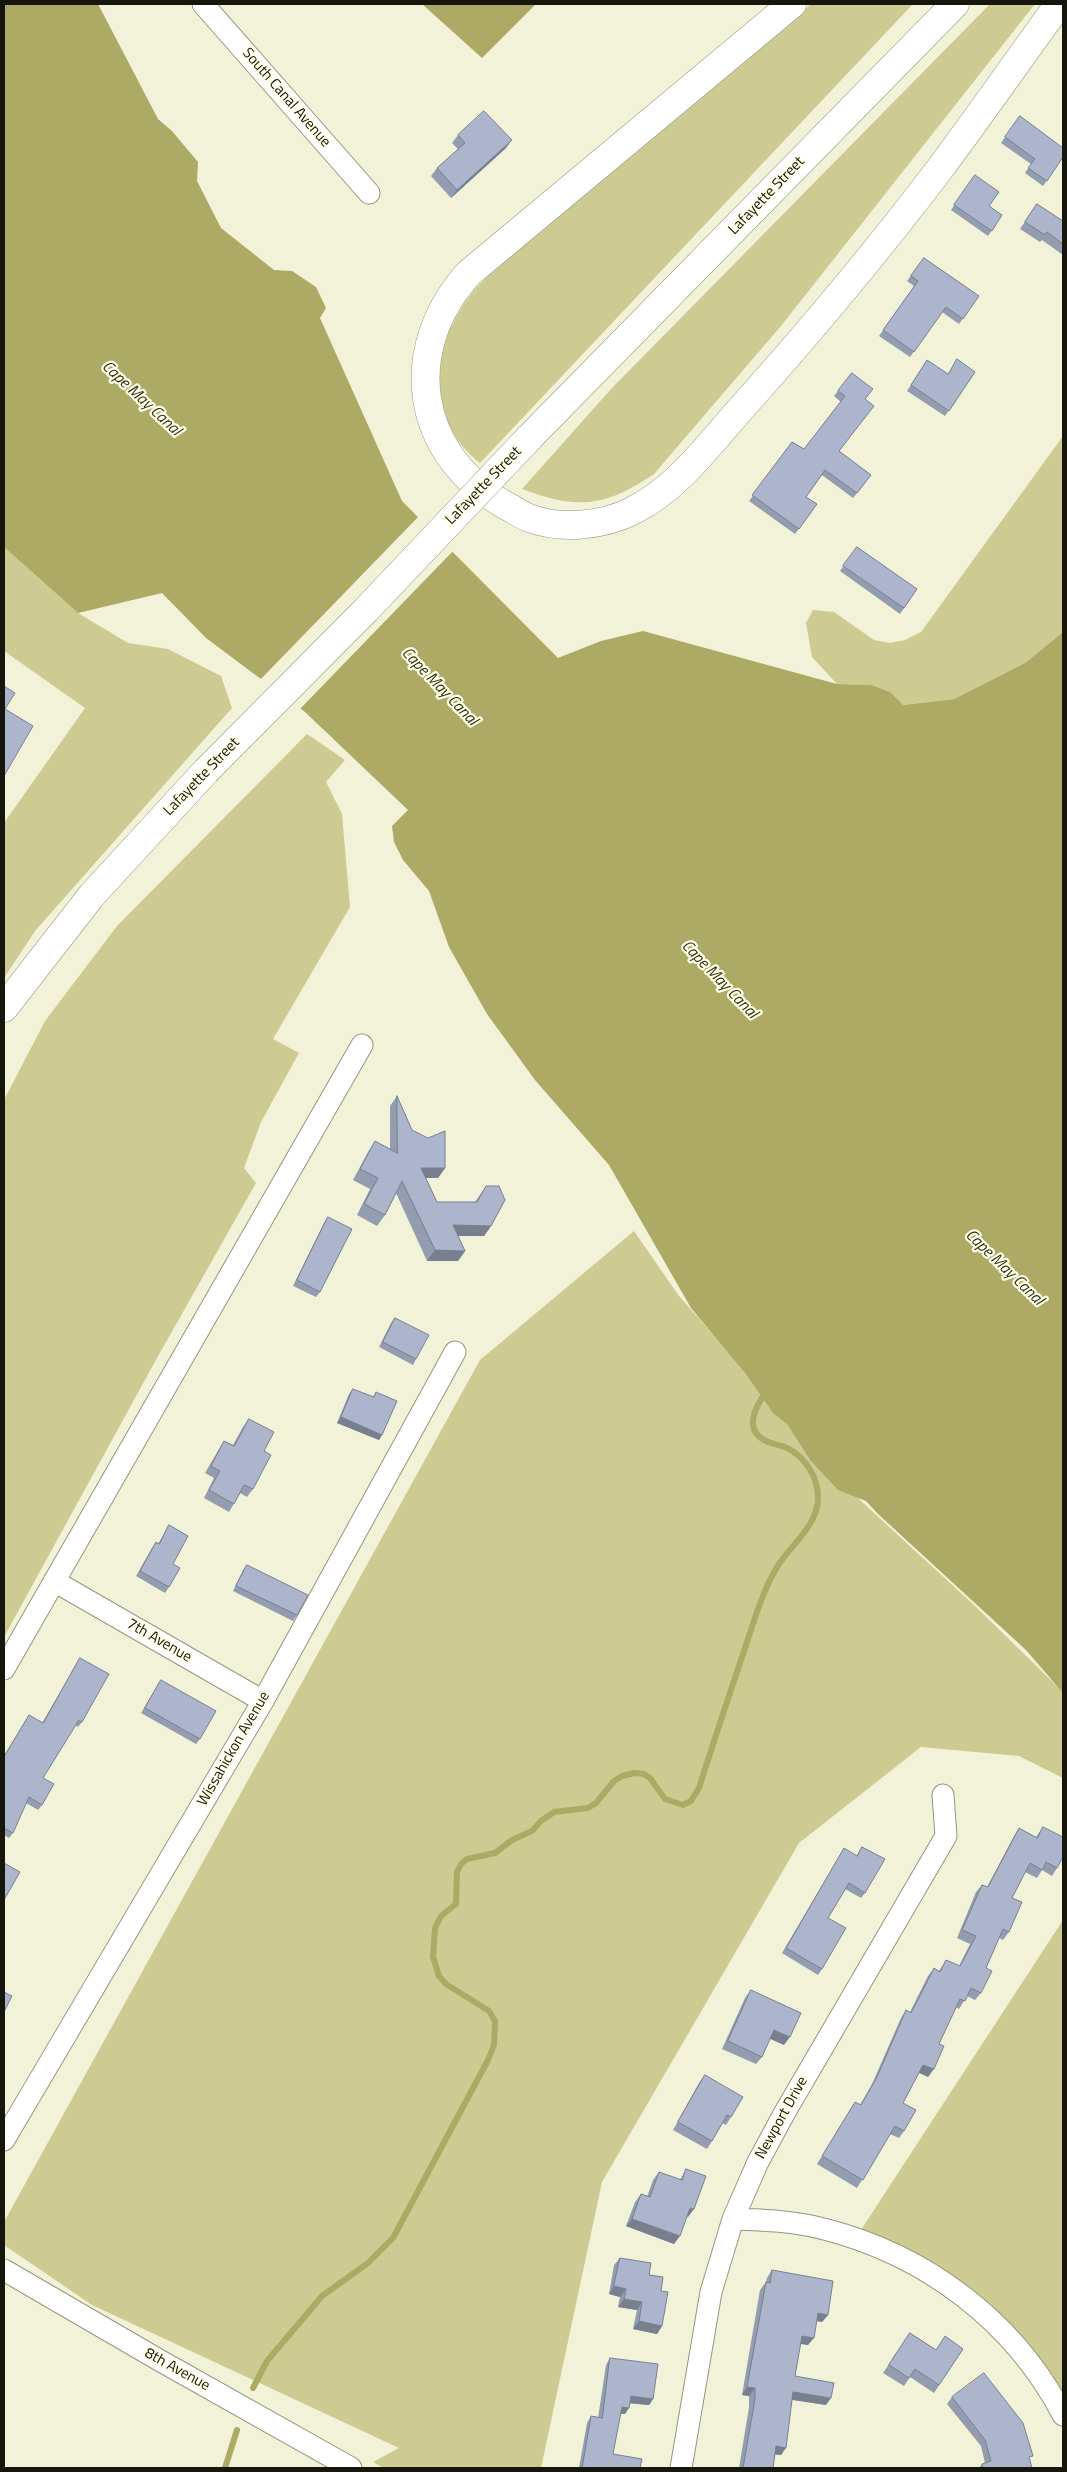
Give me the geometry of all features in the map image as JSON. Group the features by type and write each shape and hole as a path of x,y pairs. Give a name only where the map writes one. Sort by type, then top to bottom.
{"main road":[{"path":"792,4 469,273 455,288 440,312 430,337 426,365 426,392 432,419 442,444 459,469 480,489 528,518 552,524 580,525 607,520 633,511 658,496 682,475 793,350 932,178 1059,4"},
{"name":"Lafayette Street","path":"4,1008 92,895 206,771 366,610 529,438 955,4"},
{"name":"Lafayette Street","path":"4,1030 26,980"}],"street":[{"name":"South Canal Avenue","path":"203,4 370,192"},
{"path":"4,1669 362,1045"},
{"name":"Wissahickon Avenue","path":"4,2140 263,1701 455,1352"},
{"name":"7th Avenue","path":"54,1581 263,1701"},
{"name":"Newport Drive","path":"681,2468 711,2292 734,2219 758,2162 784,2112 946,1836 943,1795"},
{"path":"734,2219 785,2222 823,2228 866,2241 906,2259 939,2278 970,2300 999,2326 1028,2359 1054,2396 1063,2415"},
{"name":"8th Avenue","path":"4,2270 349,2468"}],"shaded area":[{"path":"811,4 913,4 480,463 462,446 450,427 442,407 439,386 440,365 445,343 454,322 468,298 489,275"},
{"path":"990,4 1035,4 781,326 654,474 621,493 591,502 559,500 522,489 611,389"},
{"path":"1063,436 1063,632 1025,663 954,699 902,705 895,698 880,689 865,685 837,684 812,657 806,623 813,610 834,612 874,640 890,643 905,640 921,632"},
{"path":"4,547 78,613 128,643 168,649 221,676 232,708 35,931 4,978 4,823 85,708 4,651"},
{"path":"307,734 345,760 326,782 342,814 350,907 273,1039 299,1053 261,1122 244,1168 256,1183 157,1358 4,1637 4,1100 45,1021 117,926"},
{"path":"634,1231 679,1296 861,1501 975,1606 1063,1692 1063,1778 1019,1756 921,1747 799,1843 602,2182 541,2468 384,2468 373,2462 399,2448 92,2305 4,2245 4,2222 480,1360"},
{"path":"1063,1920 1063,2423 1020,2339 857,2236"}],"water":[{"name":"Cape May Canal","path":"4,4 98,4 158,119 172,131 198,162 197,181 221,228 274,270 292,271 316,287 326,308 320,318 402,501 558,658 601,641 643,631 837,684 871,685 890,692 903,705 954,699 1025,663 1063,632 1063,1693 1026,1650 866,1501 838,1490 811,1461 787,1424 773,1413 746,1374 691,1308 609,1165 535,1080 487,1014 449,947 429,891 403,860 394,842 392,826 408,810 305,712 206,638 162,593 78,613 4,547"},
{"path":"422,4 536,4 482,58"}],"pier":[{"path":"420,515 454,550 299,710 259,681"}],"building":[{"path":"484,111 512,140 457,190 437,168 465,143 458,135"},
{"path":"1020,116 1063,148 1063,157 1047,181 1028,168 1035,159 1005,137"},
{"path":"975,175 999,192 989,206 1002,215 992,231 954,205"},
{"path":"1037,204 1063,221 1063,244 1047,232 1045,235 1025,222"},
{"path":"924,258 979,296 963,319 946,307 914,352 883,330 918,281 911,276"},
{"path":"957,359 975,372 949,411 911,385 927,360 948,374"},
{"path":"852,373 873,389 865,399 874,406 839,451 871,475 857,493 825,470 806,497 817,504 799,529 752,495 792,442 804,449 845,396 838,391"},
{"path":"857,547 917,589 904,608 843,566"},
{"path":"4,686 15,693 5,709 33,726 4,776"},
{"path":"397,1096 412,1130 428,1138 445,1131 445,1168 421,1168 437,1202 477,1202 486,1186 499,1186 505,1200 491,1226 453,1225 465,1251 435,1250 402,1181 385,1215 364,1204 378,1178 360,1169 375,1141 397,1153"},
{"path":"328,1217 352,1229 320,1292 297,1280"},
{"path":"395,1318 429,1335 416,1359 383,1342"},
{"path":"353,1389 374,1397 376,1392 397,1401 382,1435 341,1417"},
{"path":"249,1419 274,1432 264,1451 271,1455 253,1489 244,1485 234,1504 209,1490 220,1471 211,1466 224,1441 234,1446"},
{"path":"169,1525 188,1536 173,1564 180,1568 169,1587 140,1571 156,1542 159,1544"},
{"path":"247,1565 308,1595 297,1615 236,1586"},
{"path":"80,1658 109,1674 82,1722 79,1720 43,1778 54,1784 42,1805 29,1797 13,1833 4,1828 4,1754 29,1715 43,1723"},
{"path":"161,1680 216,1711 200,1739 145,1708"},
{"path":"1043,1827 1063,1837 1063,1857 1057,1868 1046,1862 1042,1870 1030,1863 1012,1898 1022,1902 1009,1932 1003,1929 986,1968 992,1971 981,1993 971,1988 965,2001 960,1999 939,2044 944,2046 934,2069 923,2065 903,2103 916,2110 904,2131 895,2126 863,2180 822,2156 855,2102 861,2105 877,2077 906,2010 911,2013 934,1968 940,1972 946,1960 960,1966 976,1936 962,1930 982,1885 988,1887 1019,1828 1037,1838"},
{"path":"862,1847 885,1859 865,1893 849,1883 828,1918 846,1928 822,1969 786,1948 844,1848 857,1856"},
{"path":"4,1863 20,1872 4,1900"},
{"path":"751,1990 801,2013 790,2037 774,2030 762,2057 728,2041"},
{"path":"4,1992 12,1996 4,2012"},
{"path":"705,2075 743,2097 731,2117 727,2115 712,2141 678,2122"},
{"path":"686,2169 706,2176 694,2209 690,2208 680,2236 632,2219 641,2194 650,2197 659,2172 682,2180"},
{"path":"620,2258 651,2263 649,2275 663,2277 661,2291 668,2292 662,2326 639,2321 642,2302 624,2299 626,2289 614,2286"},
{"path":"772,2270 833,2281 828,2315 818,2313 814,2338 802,2336 795,2376 834,2383 831,2398 793,2392 786,2448 776,2446 773,2468 743,2468 755,2399 755,2388 747,2387 766,2282 770,2283"},
{"path":"910,2333 936,2350 945,2336 963,2349 939,2385 915,2369 909,2378 889,2365"},
{"path":"610,2358 658,2364 653,2399 631,2396 629,2408 622,2407 613,2454 642,2459 640,2468 582,2468 591,2416 602,2418"},
{"path":"984,2373 1023,2423 1033,2456 1029,2457 1032,2468 983,2468 982,2464 991,2461 985,2440 952,2397"}],"waterway":[{"path":"253,2388 267,2361 322,2296 368,2263 393,2238 488,2060 494,2045 495,2021 489,2011 446,1984 439,1976 433,1957 435,1928 441,1916 456,1904 457,1872 461,1864 467,1859 495,1853 512,1840 532,1831 541,1821 554,1812 588,1808 596,1803 614,1781 622,1776 634,1773 644,1774 650,1778 665,1799 683,1805 691,1801 699,1788 754,1621 771,1577 813,1519 818,1500 814,1477 800,1457 787,1448 766,1441 754,1430 753,1417 767,1390"},
{"path":"225,2468 237,2430"}]}
